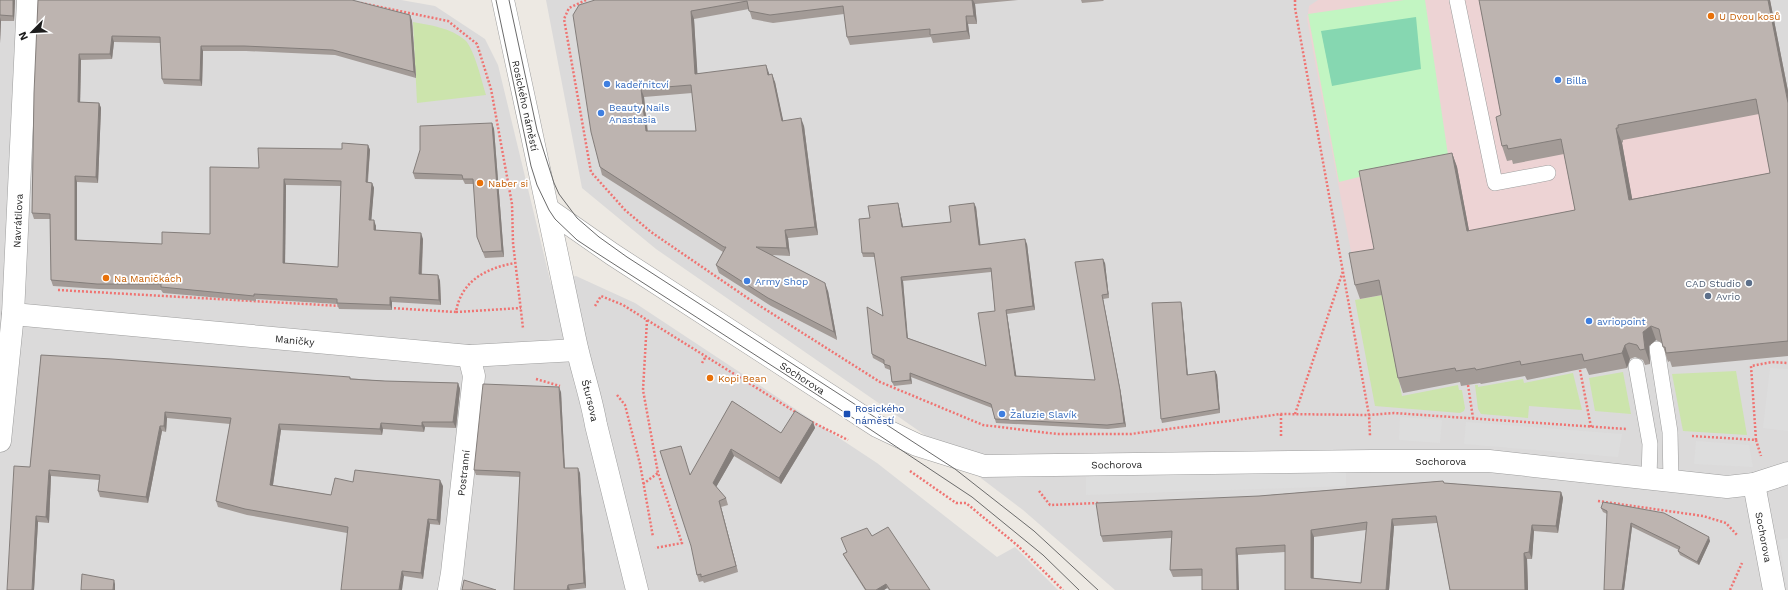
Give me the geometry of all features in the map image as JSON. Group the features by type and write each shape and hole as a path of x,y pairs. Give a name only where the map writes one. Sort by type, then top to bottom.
{"street":[{"name":"Navrátilova","path":"0,441 13,314 28,0"},
{"name":"Rosického náměstí","path":"503,0 549,210"},
{"name":"Štursova","path":"549,210 577,350 591,399 596,425 637,590"},
{"name":"Sochorova","path":"549,210 612,254 877,426 917,445 984,466 1489,461 1727,487 1761,482 1788,473"},
{"name":"Maničky","path":"13,314 468,356 577,350"},
{"name":"Postranní","path":"449,590 474,376 468,356"},
{"name":"Sochorova","path":"1761,482 1774,590"}],"lane":[{"path":"1457,0 1495,183 1548,173"},
{"path":"1657,349 1670,432 1671,481"},
{"path":"1636,366 1650,444 1649,478"}],"path":[{"path":"586,0 569,8 564,20 591,172 625,210 651,232 749,299 880,382 983,425 1057,434 1131,434 1281,414 1369,415 1394,413 1647,430"},
{"path":"1295,0 1295,8 1344,270 1369,415 1371,461"},
{"path":"360,2 448,21 477,44 491,89 512,204 515,263 528,376 559,386 562,390"},
{"path":"456,312 458,299 474,279 495,267 515,263"},
{"path":"1295,414 1344,270"},
{"path":"54,290 346,306"},
{"path":"595,311 595,306 601,296 623,305 802,415"},
{"path":"385,308 456,312 521,308"},
{"path":"647,320 643,390 658,473 682,543 656,548"},
{"path":"702,363 706,356"},
{"path":"1761,482 1756,440 1751,366 1772,362 1788,363"},
{"path":"1580,370 1591,427"},
{"path":"1468,384 1474,418"},
{"path":"614,392 626,405 653,537"},
{"path":"808,419 854,443"},
{"path":"1670,432 1678,435 1756,440"},
{"path":"1021,466 1050,505 1105,503"},
{"path":"909,471 956,503 966,502 1017,545 1062,590"},
{"path":"643,484 658,473"},
{"path":"1592,500 1704,516 1726,523 1739,537 1744,535"},
{"path":"1730,590 1742,561"}],"shaded area":[{"path":"0,0 401,0 435,6 485,39 498,65 551,284 576,276 635,303 877,463 997,557 1015,547 1058,590 0,590"},
{"path":"546,0 1788,0 1788,590 1115,590 1023,510 919,431 656,249 582,188"},
{"path":"1318,0 1770,0 1788,219 1360,299 1307,19 1309,6"},
{"path":"1770,368 1788,369 1788,431 1763,428"},
{"path":"1400,417 1442,420 1440,443 1399,440"},
{"path":"1466,422 1622,434 1618,457 1464,444"},
{"path":"1696,441 1749,445 1753,467 1694,464"},
{"path":"1346,467 1346,486 1086,495 1086,477"},
{"path":"1788,538 1788,588 1779,540"}],"green space":[{"path":"1404,0 1425,0 1448,155 1339,182 1308,14"},
{"path":"1416,17 1421,69 1332,86 1321,31"},
{"path":"413,22 447,30 465,40 475,57 486,95 417,103"},
{"path":"1383,295 1402,396 1458,385 1459,390 1462,390 1465,408 1464,411 1460,413 1375,406 1355,300"},
{"path":"1736,371 1747,435 1683,431 1672,374"},
{"path":"1623,372 1631,414 1595,411 1589,378"},
{"path":"1573,373 1582,410 1529,406 1528,418 1481,414 1478,409 1475,385 1478,385 1478,387 1523,379 1524,383"}],"building":[{"path":"0,0 13,0 13,16 0,15"},
{"path":"38,0 352,0 410,15 414,72 333,50 244,46 201,46 200,80 162,79 160,37 112,36 110,54 79,54 78,102 99,103 96,177 75,176 75,240 162,244 162,232 210,234 210,167 259,168 258,148 342,149 342,143 368,145 366,182 372,183 369,220 374,220 374,230 421,233 419,274 438,275 439,300 390,297 390,305 337,303 337,299 254,294 254,296 161,287 161,284 97,284 51,280 50,214 32,213 34,93","holes":["284,179 341,181 338,267 283,263"]},
{"path":"595,0 972,0 974,16 966,16 967,31 930,35 930,29 847,37 843,6 770,15 749,11 747,1 691,11 695,74 766,65 768,75 772,74 782,121 801,118 815,227 785,230 787,248 756,247 825,283 834,332 768,298 716,265 726,247 600,167 591,132 573,15 579,5","holes":["691,85 696,131 646,131 641,89"]},
{"path":"1479,0 1768,0 1788,103 1788,341 1666,353 1659,329 1651,326 1643,332 1645,349 1640,350 1637,345 1629,343 1625,345 1622,353 1584,361 1582,354 1521,365 1520,361 1476,370 1475,368 1456,371 1455,368 1398,378 1379,280 1355,285 1349,253 1374,249 1359,171 1452,153 1467,231 1575,210 1561,139 1508,149 1507,145 1502,146 1496,117 1501,115","holes":["1756,99 1770,173 1629,200 1616,128 1618,128 1618,125"]},
{"path":"492,123 502,251 483,252 477,237 473,179 463,179 462,175 413,173 420,150 420,126"},
{"path":"898,203 902,227 951,222 949,206 974,203 979,245 1025,239 1033,306 1006,310 1015,376 1095,380 1075,262 1103,259 1108,294 1102,295 1120,390 1124,423 1107,425 995,419 991,404 910,373 910,380 892,382 890,366 884,364 884,360 872,354 867,307 883,316 874,253 862,253 859,219 870,218 868,206","holes":["991,268 995,311 978,313 986,366 907,338 901,277"]},
{"path":"1181,302 1187,375 1215,371 1219,409 1161,419 1152,303"},
{"path":"41,355 350,377 350,379 458,383 453,422 422,422 422,426 381,423 380,429 279,424 270,485 331,495 335,478 353,482 355,470 440,480 437,520 428,519 421,573 402,571 399,590 341,590 348,527 245,509 216,501 231,418 165,412 164,426 160,426 146,497 98,491 100,475 49,470 46,517 36,516 32,590 7,590 14,466 30,467"},
{"path":"483,384 559,387 564,468 578,468 584,583 568,585 567,590 514,590 520,472 474,470"},
{"path":"732,401 781,433 795,411 813,422 779,478 731,449 713,483 726,498 719,501 736,566 701,577 701,574 697,575 691,546 660,451 681,446 690,475"},
{"path":"1443,481 1444,483 1561,492 1556,526 1532,525 1529,552 1524,553 1525,590 1450,590 1436,516 1392,519 1386,590 1285,590 1285,545 1236,548 1237,590 1202,590 1202,569 1170,570 1172,531 1101,536 1096,503 1259,496","holes":["1367,522 1361,583 1311,578 1311,530"]},
{"path":"1603,502 1664,513 1709,537 1697,562 1678,551 1680,547 1631,523 1622,590 1604,590 1607,511 1601,508"},
{"path":"888,527 930,590 890,590 886,584 876,590 866,590 843,554 847,552 841,538 867,528 872,536"},
{"path":"82,574 114,580 113,590 81,590"},
{"path":"464,580 496,590 462,590"}],"tram line":[{"path":"496,0 531,166 537,185 555,219 577,240 847,414 972,497 1043,555 1079,590"},
{"path":"509,0 537,130 554,183 559,194 577,218 599,237 627,257 955,469 1034,531 1098,590"}],"place":[{"name":"U Dvou kosů","path":"1711,16"},
{"name":"Billa","path":"1558,80"},
{"name":"kadeřnitcví","path":"607,84"},
{"name":"Beauty Nails Anastasia","path":"601,113"},
{"name":"Naber si","path":"480,183"},
{"name":"Na Maničkách","path":"106,278"},
{"name":"Army Shop","path":"747,281"},
{"name":"CAD Studio","path":"1749,283"},
{"name":"Avrio","path":"1708,296"},
{"name":"avriopoint","path":"1589,321"},
{"name":"Kopi Bean","path":"710,378"},
{"name":"Rosického náměstí","path":"847,414"},
{"name":"Žaluzie Slavík","path":"1002,414"}]}
